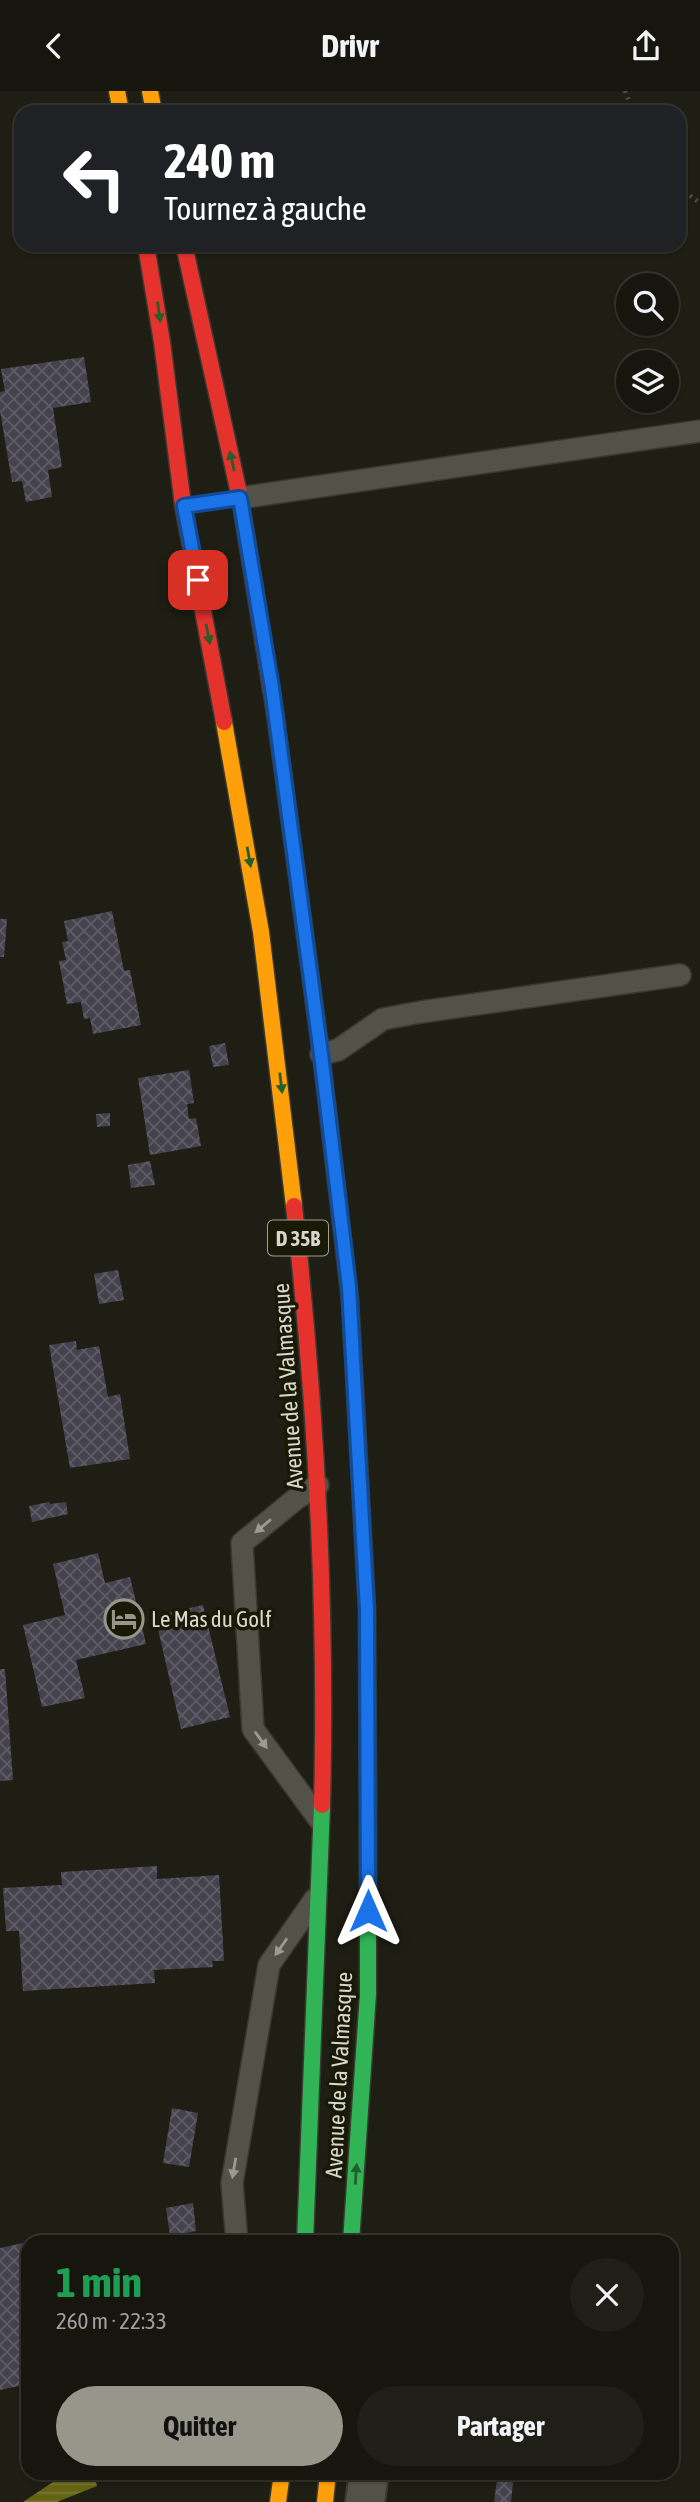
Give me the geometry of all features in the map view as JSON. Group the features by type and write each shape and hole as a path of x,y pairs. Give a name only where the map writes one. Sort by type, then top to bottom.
{"main road":[{"name":"Avenue de la Valmasque","path":"147,252 250,860 270,993 306,1301 323,1614 322,1823 305,2235"},
{"name":"Avenue de la Valmasque","path":"185,252 272,688 349,1287 367,1610 368,1994 351,2235"},
{"path":"278,2502 281,2480"},
{"path":"325,2502 327,2480"}],"street":[{"path":"365,2502 368,2480"}],"lane":[{"path":"235,499 700,431"},
{"path":"321,1054 338,1050 383,1019 680,975"},
{"path":"318,1485 297,1498 243,1543 253,1729 322,1823"},
{"path":"236,2235 232,2183 269,1965 320,1891"}],"path":[{"path":"686,192 700,203"}],"shaded area":[{"path":"56,2480 96,2480 97,2486 57,2502 23,2502"}],"building":[{"path":"84,357 91,402 53,408 62,467 48,470 52,497 26,502 22,481 12,482 0,411 0,392 5,391 1,369"},
{"path":"112,911 124,971 130,970 141,1025 93,1034 90,1018 84,1019 81,1002 67,1004 59,961 66,960 62,942 68,941 64,921"},
{"path":"0,919 7,919 4,957 0,957"},
{"path":"225,1043 229,1065 213,1067 209,1046"},
{"path":"189,1070 194,1103 187,1104 189,1119 196,1118 201,1146 150,1155 138,1078"},
{"path":"110,1113 110,1126 97,1127 96,1114"},
{"path":"150,1161 155,1185 131,1188 128,1165"},
{"path":"118,1270 124,1300 99,1304 94,1274"},
{"path":"76,1341 77,1350 99,1346 108,1397 120,1394 130,1459 70,1468 49,1345"},
{"path":"66,1502 68,1514 32,1522 29,1506"},
{"path":"98,1553 105,1583 130,1577 146,1644 76,1660 85,1698 42,1707 23,1625 65,1615 53,1564"},
{"path":"203,1605 230,1717 181,1729 155,1616"},
{"path":"0,1669 5,1669 13,1780 0,1781"},
{"path":"157,1866 157,1879 219,1875 224,1961 212,1961 213,1967 154,1970 155,1983 23,1991 19,1931 6,1931 3,1888 62,1885 61,1872"},
{"path":"172,2108 198,2113 189,2167 163,2163"},
{"path":"193,2203 196,2231 170,2235 166,2208"},
{"path":"21,2244 21,2386 0,2390 0,2248"},
{"path":"497,2480 513,2480 511,2502 494,2502"}],"traffic: fast":[{"path":"275,713 321,1054 350,1299"},
{"path":"305,2235 322,1805"},
{"path":"351,2235 368,1994 368,1805"}],"traffic: slow":[{"path":"117,91 120,105"},
{"path":"150,91 153,105"},
{"path":"224,722 261,932 294,1206"},
{"path":"350,1299 367,1610 368,1805"},
{"path":"278,2502 281,2480"},
{"path":"325,2502 327,2480"}],"traffic: jam":[{"path":"147,252 183,505 224,722"},
{"path":"186,252 240,498 275,713"},
{"path":"294,1206 318,1505 323,1655 322,1805"}],"place":[{"name":"Le Mas du Golf","path":"124,1619"}],"route":[{"path":"198,580 184,506 240,498 272,688 349,1287 367,1610 368,1911"}]}
